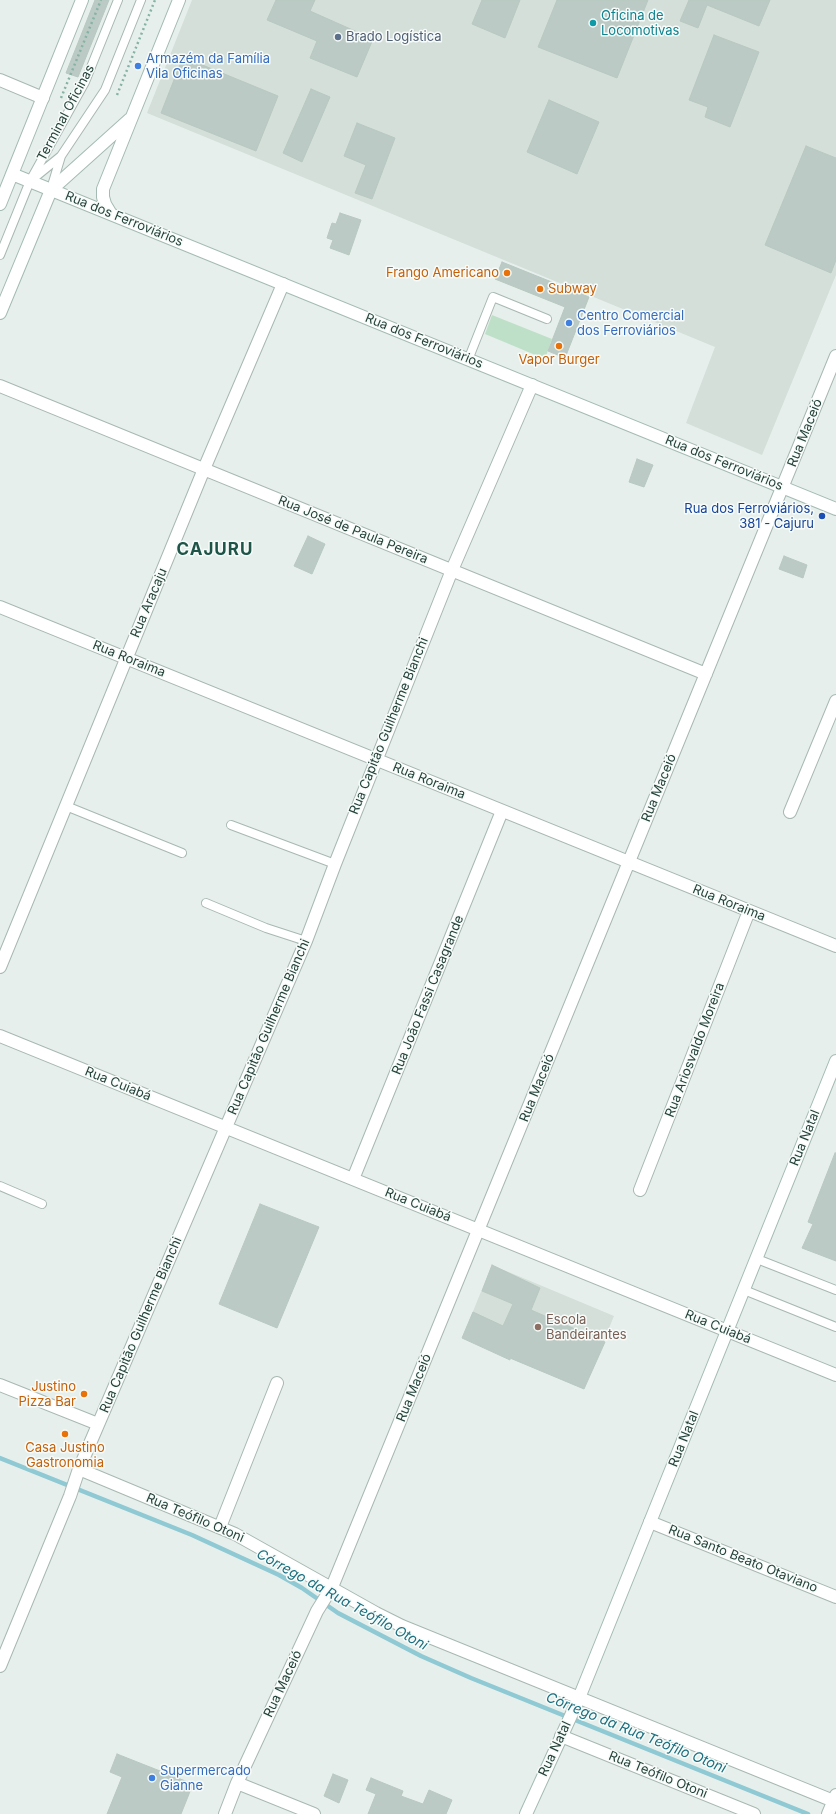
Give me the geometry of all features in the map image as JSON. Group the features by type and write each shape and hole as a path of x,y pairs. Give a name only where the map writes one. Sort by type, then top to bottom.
{"street":[{"path":"0,204 82,0"},
{"path":"111,214 102,197 103,189 178,0"},
{"path":"0,80 43,98"},
{"path":"0,313 51,190 130,119"},
{"name":"Rua dos Ferroviários","path":"12,174 836,509"},
{"name":"Rua Aracaju","path":"0,967 204,469 283,284"},
{"name":"Rua Maceió","path":"224,1814 317,1611 332,1587 836,356"},
{"name":"Rua Capitão Guilherme Bianchi","path":"0,1666 98,1424 227,1128 306,941 335,864 452,570 532,385"},
{"name":"Rua José de Paula Pereira","path":"0,386 706,674"},
{"name":"Rua Roraima","path":"1,611 126,658 836,946"},
{"path":"790,812 836,701"},
{"name":"Rua João Fassi Casagrande","path":"353,1179 502,811"},
{"name":"Rua Ariosvaldo Moreira","path":"640,1190 749,911"},
{"name":"Rua Cuiabá","path":"0,1036 836,1375"},
{"name":"Rua Natal","path":"526,1814 579,1698 836,1061"},
{"path":"220,1527 277,1383"},
{"path":"0,1385 98,1424"},
{"name":"Rua Teófilo Otoni","path":"78,1474 220,1527 402,1626 835,1799"},
{"name":"Rua Santo Beato Otaviano","path":"650,1522 836,1597"},
{"name":"Rua Teófilo Otoni","path":"561,1736 754,1814"},
{"path":"237,1783 314,1814"},
{"path":"828,1814 835,1799"}],"lane":[{"name":"Terminal Oficinas","path":"0,255 30,181 85,82 118,0"},
{"name":"Terminal Oficinas","path":"51,190 61,156 105,90 141,0"},
{"path":"30,181 61,156"},
{"path":"468,360 493,297 547,319"},
{"path":"66,806 182,853"},
{"path":"231,825 335,864"},
{"path":"206,903 266,928 306,941"},
{"path":"0,1186 42,1204"},
{"path":"756,1259 836,1290"},
{"path":"744,1290 836,1327"}],"path":[{"path":"59,104 101,0"},
{"path":"117,94 155,0"}],"shaded area":[{"path":"192,0 836,0 836,275 762,455 686,423 715,347 147,113"},
{"name":"Escola Bandeirantes","path":"492,1265 614,1316 584,1389 462,1338"}],"green space":[{"path":"492,315 552,339 545,359 485,334"}],"building":[{"path":"95,0 109,0 78,77 66,73"},
{"name":"Brado Logística","path":"276,0 315,0 310,11 373,39 357,77 310,58 317,41 267,20"},
{"path":"482,0 520,0 505,38 472,24"},
{"name":"Oficina de Locomotivas","path":"557,0 648,0 617,78 538,47"},
{"path":"689,0 770,0 759,26 707,5 698,28 680,21"},
{"path":"714,35 759,52 730,127 705,117 708,107 689,100"},
{"path":"183,57 278,96 256,151 161,113"},
{"path":"311,89 330,97 302,162 283,153"},
{"path":"549,100 599,122 577,174 527,152"},
{"path":"357,123 395,138 372,199 355,193 366,165 344,156"},
{"path":"806,146 836,158 836,260 831,273 765,245"},
{"path":"340,213 361,220 349,255 330,248 333,240 327,238 332,223 336,224"},
{"name":"Centro Comercial dos Ferroviários","path":"502,262 589,297 565,358 548,351 565,307 495,279"},
{"path":"637,459 653,465 644,487 629,482"},
{"path":"308,536 325,544 312,574 294,566"},
{"path":"784,556 807,565 803,578 779,569"},
{"path":"835,1153 836,1261 802,1248 813,1224 808,1222"},
{"path":"260,1204 319,1227 277,1328 219,1304"},
{"name":"Escola Bandeirantes","path":"492,1265 540,1288 531,1310 605,1342 584,1389 510,1358 510,1360 462,1338 473,1312 503,1326 513,1304 482,1291"},
{"path":"117,1754 193,1784 181,1814 107,1814 122,1777 110,1772"},
{"path":"333,1774 348,1780 339,1803 324,1796"},
{"path":"371,1778 403,1791 401,1796 423,1804 429,1790 452,1800 446,1814 368,1814 376,1794 366,1790"}],"waterway":[{"name":"Córrego da Rua Teófilo Otoni","path":"0,1458 192,1535 279,1575 302,1588 338,1613 421,1656 471,1678 808,1814"}],"place":[{"name":"Oficina de Locomotivas","path":"593,23"},
{"name":"Brado Logística","path":"338,37"},
{"name":"Armazém da Família Vila Oficinas","path":"138,66"},
{"name":"Frango Americano","path":"507,273"},
{"name":"Subway","path":"540,289"},
{"name":"Centro Comercial dos Ferroviários","path":"569,323"},
{"name":"Vapor Burger","path":"559,346"},
{"name":"Rua dos Ferroviários, 381 - Cajuru","path":"822,516"},
{"name":"Escola Bandeirantes","path":"538,1327"},
{"name":"Justino Pizza Bar","path":"84,1394"},
{"name":"Casa Justino Gastronomia","path":"65,1434"},
{"name":"Supermercado Gianne","path":"152,1778"}],"district":[{"name":"CAJURU","path":"215,550"}]}
